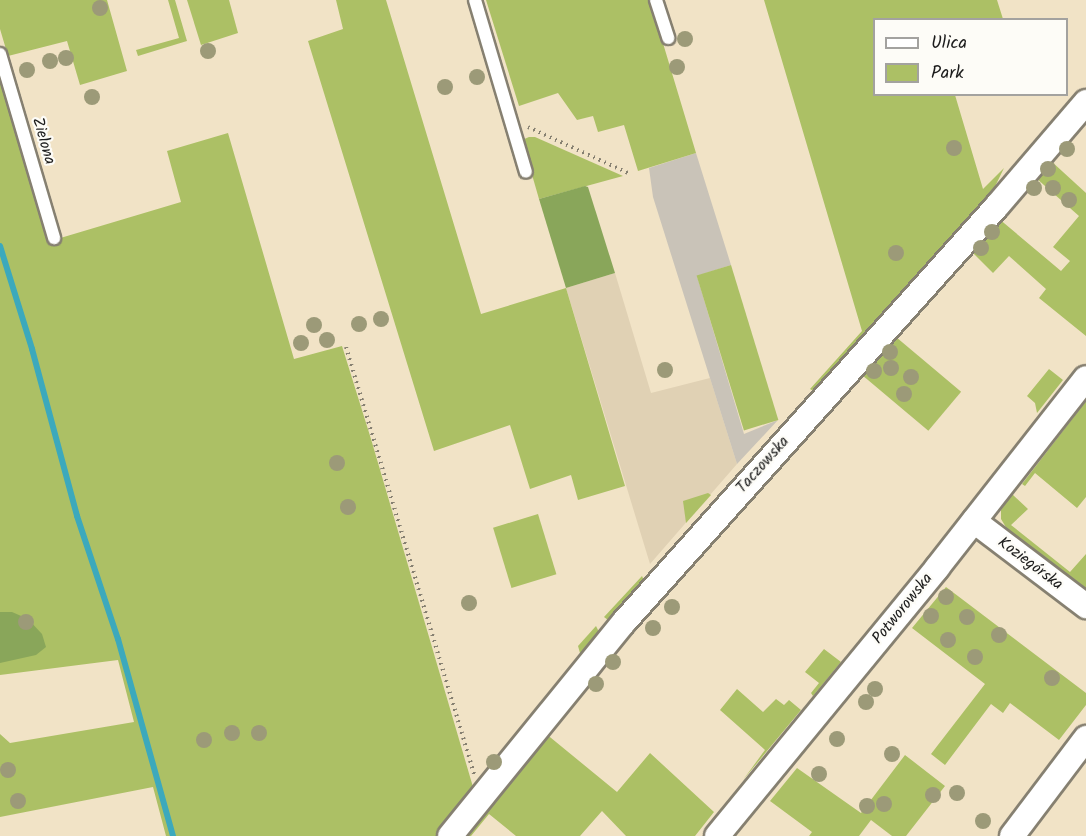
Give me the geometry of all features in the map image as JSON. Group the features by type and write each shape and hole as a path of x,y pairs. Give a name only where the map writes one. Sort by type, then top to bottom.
{"street":[{"name":"Taczowska","path":"450,836 624,622 997,206 1086,102"},
{"name":"Potworowska","path":"717,836 974,521 1086,378"},
{"name":"Koziegórska","path":"974,521 1086,606"},
{"path":"1012,836 1086,738"}],"lane":[{"path":"475,0 526,171"},
{"path":"656,0 668,38"},
{"name":"Zielona","path":"0,54 54,238"}],"path":[{"path":"508,112 547,138 630,174"},
{"path":"346,347 474,774 484,797"}],"shaded area":[{"path":"696,153 731,265 697,276 744,434 778,420 737,464 653,197 649,168"},
{"path":"615,273 651,393 710,378 737,464 650,564 566,288"}],"green space":[{"path":"0,0 107,0 127,71 80,85 67,41 8,56 0,29"},
{"path":"168,0 175,0 187,41 138,56 136,50 179,38"},
{"path":"187,0 229,0 238,33 201,45"},
{"path":"336,0 386,0 481,314 566,288 625,486 578,500 571,475 530,489 510,425 434,451 308,41 343,29"},
{"path":"486,0 650,0 696,153 638,171 624,125 598,132 593,116 577,120 558,93 519,106"},
{"path":"764,0 997,0 1003,18 873,18 873,96 955,96 983,189 1004,168 988,201 815,392 810,389 862,331"},
{"path":"0,81 47,242 181,202 167,151 228,133 294,359 342,346 371,439 473,787 438,832 439,836 166,836 153,787 0,817 0,734 10,743 134,722 118,660 0,675"},
{"path":"535,137 623,176 539,199 522,140"},
{"path":"1051,161 1086,193 1086,336 1039,298 1046,289 1009,256 993,273 971,251 998,218 1061,271 1070,261 1053,247 1079,216 1036,178"},
{"path":"588,187 615,273 566,288 539,199"},
{"path":"731,265 778,420 744,430 697,276"},
{"path":"896,337 961,392 928,431 863,376"},
{"path":"1049,369 1063,380 1037,413 1035,403 1027,396"},
{"path":"1086,401 1086,497 1077,508 1035,473 1025,486 1022,484"},
{"path":"708,493 711,495 686,523 683,501"},
{"path":"1012,494 1028,509 1011,525 1070,572 1086,554 1086,596 1004,533 1007,529 1001,519 1001,510"},
{"path":"538,514 556,574 511,588 493,528"},
{"path":"642,576 646,585 610,622 604,617"},
{"path":"946,587 1086,693 1086,705 1059,740 1010,703 1003,713 991,704 945,765 931,754 985,684 912,628"},
{"path":"0,612 12,612 28,619 42,634 46,647 36,655 0,663"},
{"path":"596,626 601,636 582,660 578,646"},
{"path":"824,649 841,662 813,696 811,693 819,683 805,672"},
{"path":"737,689 763,712 776,699 784,705 789,700 801,710 743,780 765,750 720,710"},
{"path":"545,733 617,792 650,753 714,812 695,836 626,836 602,811 580,836 516,836 489,814 471,836 462,836"},
{"path":"905,755 945,786 906,836 892,836 871,820 859,836 809,836 812,832 770,801 797,768 861,813"}],"waterway":[{"path":"0,246 32,349 77,516 118,639 173,836"}]}
